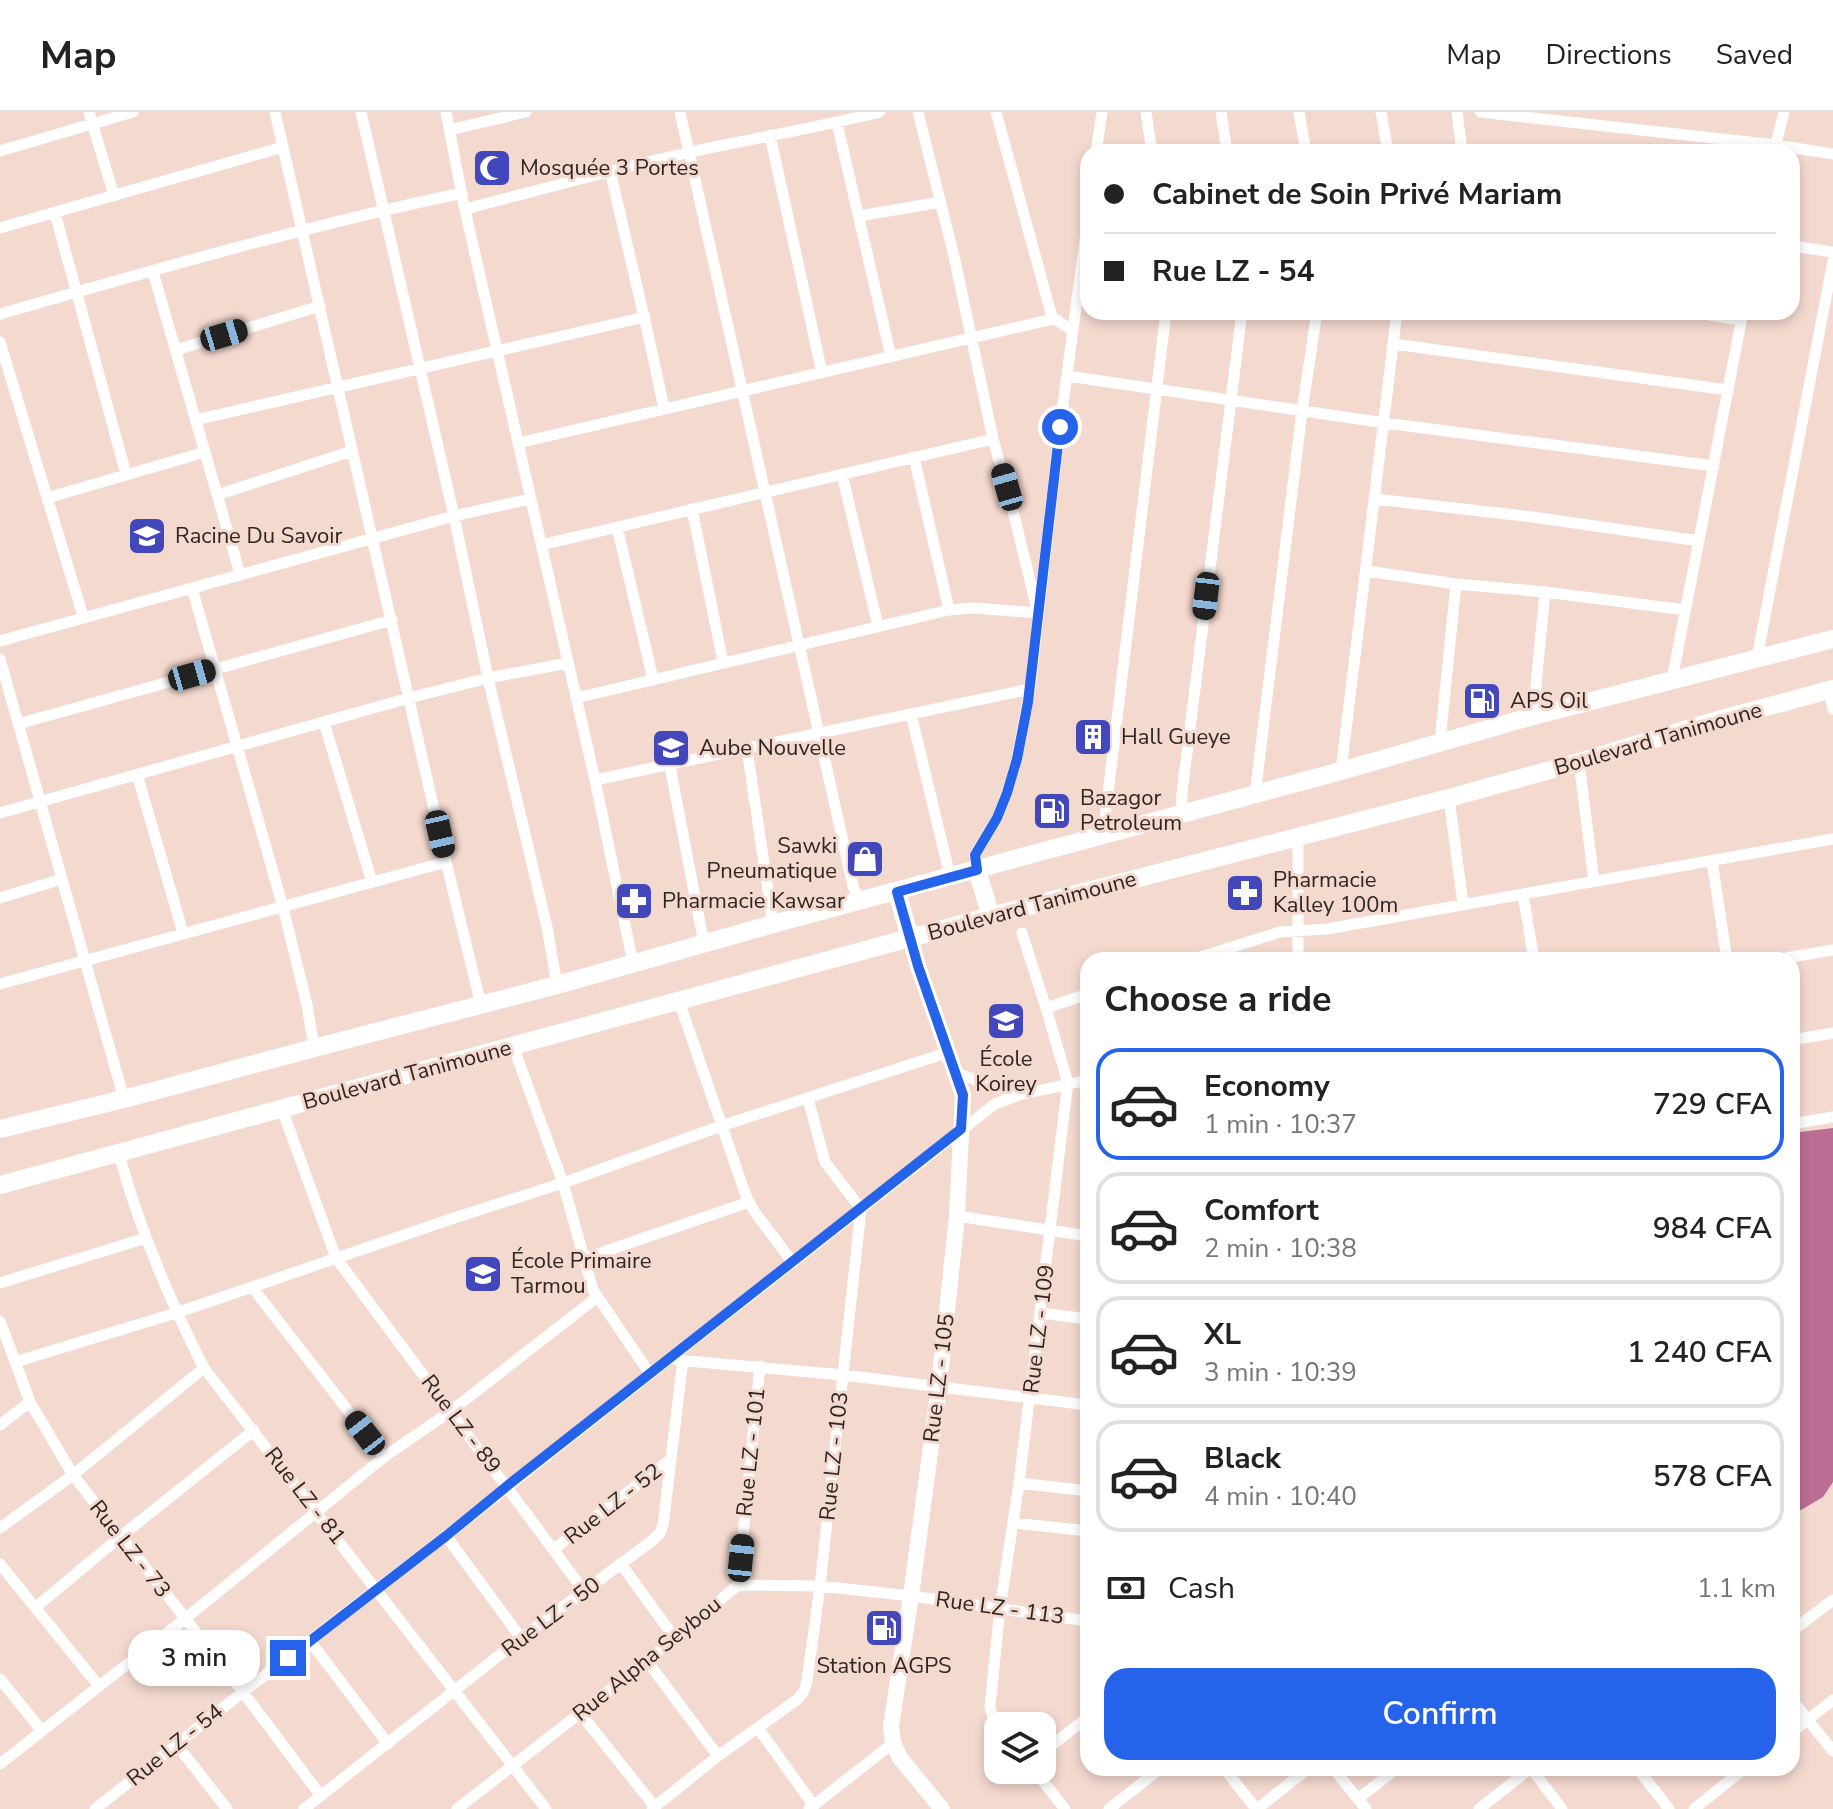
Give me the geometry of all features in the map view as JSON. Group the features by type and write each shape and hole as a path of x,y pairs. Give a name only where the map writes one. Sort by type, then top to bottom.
{"main road":[{"path":"0,1129 557,985 1533,716 1833,639"},
{"name":"Boulevard Tanimoune","path":"0,1185 991,916 1449,798 1831,689"},
{"path":"977,870 991,916"},
{"path":"897,892 910,938"},
{"name":"Rue LZ - 105","path":"893,1743 891,1726 939,1386 957,1216 963,1095 910,938"},
{"path":"893,1743 900,1758 942,1809"}],"street":[{"path":"0,151 91,118 133,112"},
{"path":"275,112 481,1005"},
{"path":"361,112 547,927 557,985"},
{"path":"446,112 633,963"},
{"path":"449,130 526,112"},
{"path":"680,112 859,902"},
{"path":"465,209 610,170 880,112"},
{"path":"918,112 993,439 1038,613"},
{"path":"996,112 1053,319 1073,331"},
{"path":"1097,144 1102,112"},
{"path":"1146,112 1151,144"},
{"path":"1221,112 1226,144"},
{"path":"1299,112 1305,144"},
{"path":"1381,112 1387,144"},
{"path":"1457,112 1461,144"},
{"path":"1480,112 1735,144"},
{"path":"1776,144 1784,112"},
{"path":"91,118 114,196"},
{"path":"837,123 891,357"},
{"path":"770,135 822,373"},
{"path":"0,228 283,147"},
{"path":"1800,151 1833,154"},
{"path":"610,170 664,409"},
{"path":"0,314 303,230 462,193"},
{"path":"859,216 941,202"},
{"path":"55,213 126,474"},
{"path":"1800,247 1833,252"},
{"path":"1757,658 1833,261"},
{"path":"153,272 240,574"},
{"path":"977,870 975,855 997,818 1017,759 1030,689 1080,278"},
{"path":"176,350 320,306"},
{"path":"195,420 645,317"},
{"path":"518,443 1053,319"},
{"path":"1103,835 1165,320"},
{"path":"1181,813 1241,320"},
{"path":"1255,795 1316,320"},
{"path":"1341,771 1396,320"},
{"path":"1672,680 1741,320"},
{"path":"0,342 83,616"},
{"path":"1394,344 1728,390"},
{"path":"1068,376 1385,423 1714,466"},
{"path":"541,545 993,439"},
{"path":"217,495 352,451"},
{"path":"47,498 205,452"},
{"path":"914,457 949,610"},
{"path":"842,474 878,626"},
{"path":"0,641 454,516 530,499"},
{"path":"1375,499 1533,517 1699,541"},
{"path":"692,509 723,662"},
{"path":"617,527 653,679"},
{"path":"1367,571 1686,610"},
{"path":"1440,742 1456,584"},
{"path":"192,588 283,907 314,1048"},
{"path":"1533,716 1545,592"},
{"path":"576,698 949,610 974,608 1038,613"},
{"path":"18,724 392,620"},
{"path":"0,659 124,1099"},
{"path":"0,813 409,698 488,678 568,663"},
{"path":"595,780 1030,689"},
{"path":"1831,689 1833,709"},
{"path":"911,714 950,876"},
{"path":"324,722 372,882"},
{"path":"747,749 773,924"},
{"path":"1579,762 1594,881"},
{"path":"670,766 704,944"},
{"path":"137,774 183,933"},
{"path":"1449,798 1463,904"},
{"path":"1298,837 1298,952"},
{"path":"1216,952 1280,932 1327,929 1833,839"},
{"path":"1712,861 1726,952"},
{"path":"0,984 446,862"},
{"path":"0,898 62,879"},
{"path":"1523,894 1533,952"},
{"name":"Rue LZ - 109","path":"990,1712 1000,1608 1041,1313 1067,1084 1022,933"},
{"path":"1800,956 1833,950"},
{"path":"1046,1008 1080,997"},
{"path":"679,1001 749,1202 793,1263"},
{"path":"1800,1039 1833,1033"},
{"path":"513,1046 563,1183 596,1298 650,1374"},
{"path":"15,1362 176,1313 563,1183 721,1126 949,1052"},
{"path":"956,1073 1003,1089 1029,1093"},
{"name":"Rue LZ - 54","path":"95,1809 110,1805 243,1692 446,1536 961,1129 995,1104 1080,1082"},
{"path":"808,1099 825,1162 861,1209"},
{"name":"Rue LZ - 89","path":"282,1109 336,1258 584,1591"},
{"path":"1800,1123 1833,1117"},
{"name":"Rue LZ - 81","path":"119,1154 146,1238 176,1313 204,1368 546,1809"},
{"path":"583,1259 749,1202"},
{"name":"Rue LZ - 103","path":"758,1728 798,1699 807,1681 861,1209"},
{"path":"957,1216 1080,1235"},
{"path":"0,1283 146,1238"},
{"path":"252,1287 384,1457"},
{"path":"0,1764 384,1457 451,1411 596,1298"},
{"path":"1041,1313 1080,1318"},
{"name":"Rue LZ - 73","path":"0,1321 30,1402 73,1475 321,1796"},
{"path":"669,1359 843,1375 1080,1404"},
{"name":"Rue LZ - 50","path":"304,1809 660,1533 683,1360"},
{"name":"Rue LZ - 101","path":"738,1585 760,1366"},
{"path":"0,1528 73,1475 204,1368"},
{"path":"0,1425 30,1402"},
{"path":"36,1607 254,1430"},
{"name":"Rue LZ - 52","path":"554,1549 671,1459"},
{"path":"1019,1483 1080,1490"},
{"path":"1013,1523 1080,1530"},
{"path":"446,1536 521,1638"},
{"path":"0,1564 98,1685"},
{"path":"621,1564 674,1637"},
{"name":"Rue Alpha Seybou","path":"457,1809 647,1661 738,1585 820,1586 911,1596"},
{"name":"Rue LZ - 113","path":"911,1596 1080,1620"},
{"path":"1800,1625 1833,1600"},
{"path":"310,1641 388,1744"},
{"path":"647,1661 718,1756"},
{"path":"0,1679 42,1731"},
{"path":"1800,1726 1833,1700"},
{"path":"1800,1710 1833,1751"},
{"path":"580,1713 654,1808 758,1728 812,1807 893,1743"},
{"path":"1056,1742 1080,1723"},
{"path":"177,1745 227,1809"},
{"path":"1109,1809 1151,1776"},
{"path":"1230,1776 1256,1809 1299,1776"},
{"path":"1339,1776 1366,1809"},
{"path":"1358,1799 1387,1776"},
{"path":"1479,1809 1521,1776"},
{"path":"1537,1776 1562,1809"},
{"path":"1643,1776 1669,1809"},
{"path":"1694,1809 1734,1776"},
{"path":"1045,1784 1065,1809"}],"shaded area":[{"path":"1833,1128 1833,1482 1823,1497 1800,1511 1800,1132"}],"place":[{"name":"Mosquée 3 Portes","path":"492,168"},
{"name":"Racine Du Savoir","path":"147,536"},
{"name":"APS Oil","path":"1482,701"},
{"name":"Hall Gueye","path":"1093,737"},
{"name":"Aube Nouvelle","path":"671,748"},
{"name":"Bazagor Petroleum","path":"1052,811"},
{"name":"Sawki Pneumatique","path":"865,859"},
{"name":"Pharmacie Kalley 100m","path":"1245,893"},
{"name":"Pharmacie Kawsar","path":"634,901"},
{"name":"École Koirey","path":"1006,1021"},
{"name":"École Primaire Tarmou","path":"483,1274"},
{"name":"Station AGPS","path":"884,1628"}],"route":[{"path":"288,1658 961,1129 963,1095 918,966 897,892 977,870 975,855 992,828 1007,793 1017,759 1030,689 1060,427"}]}
